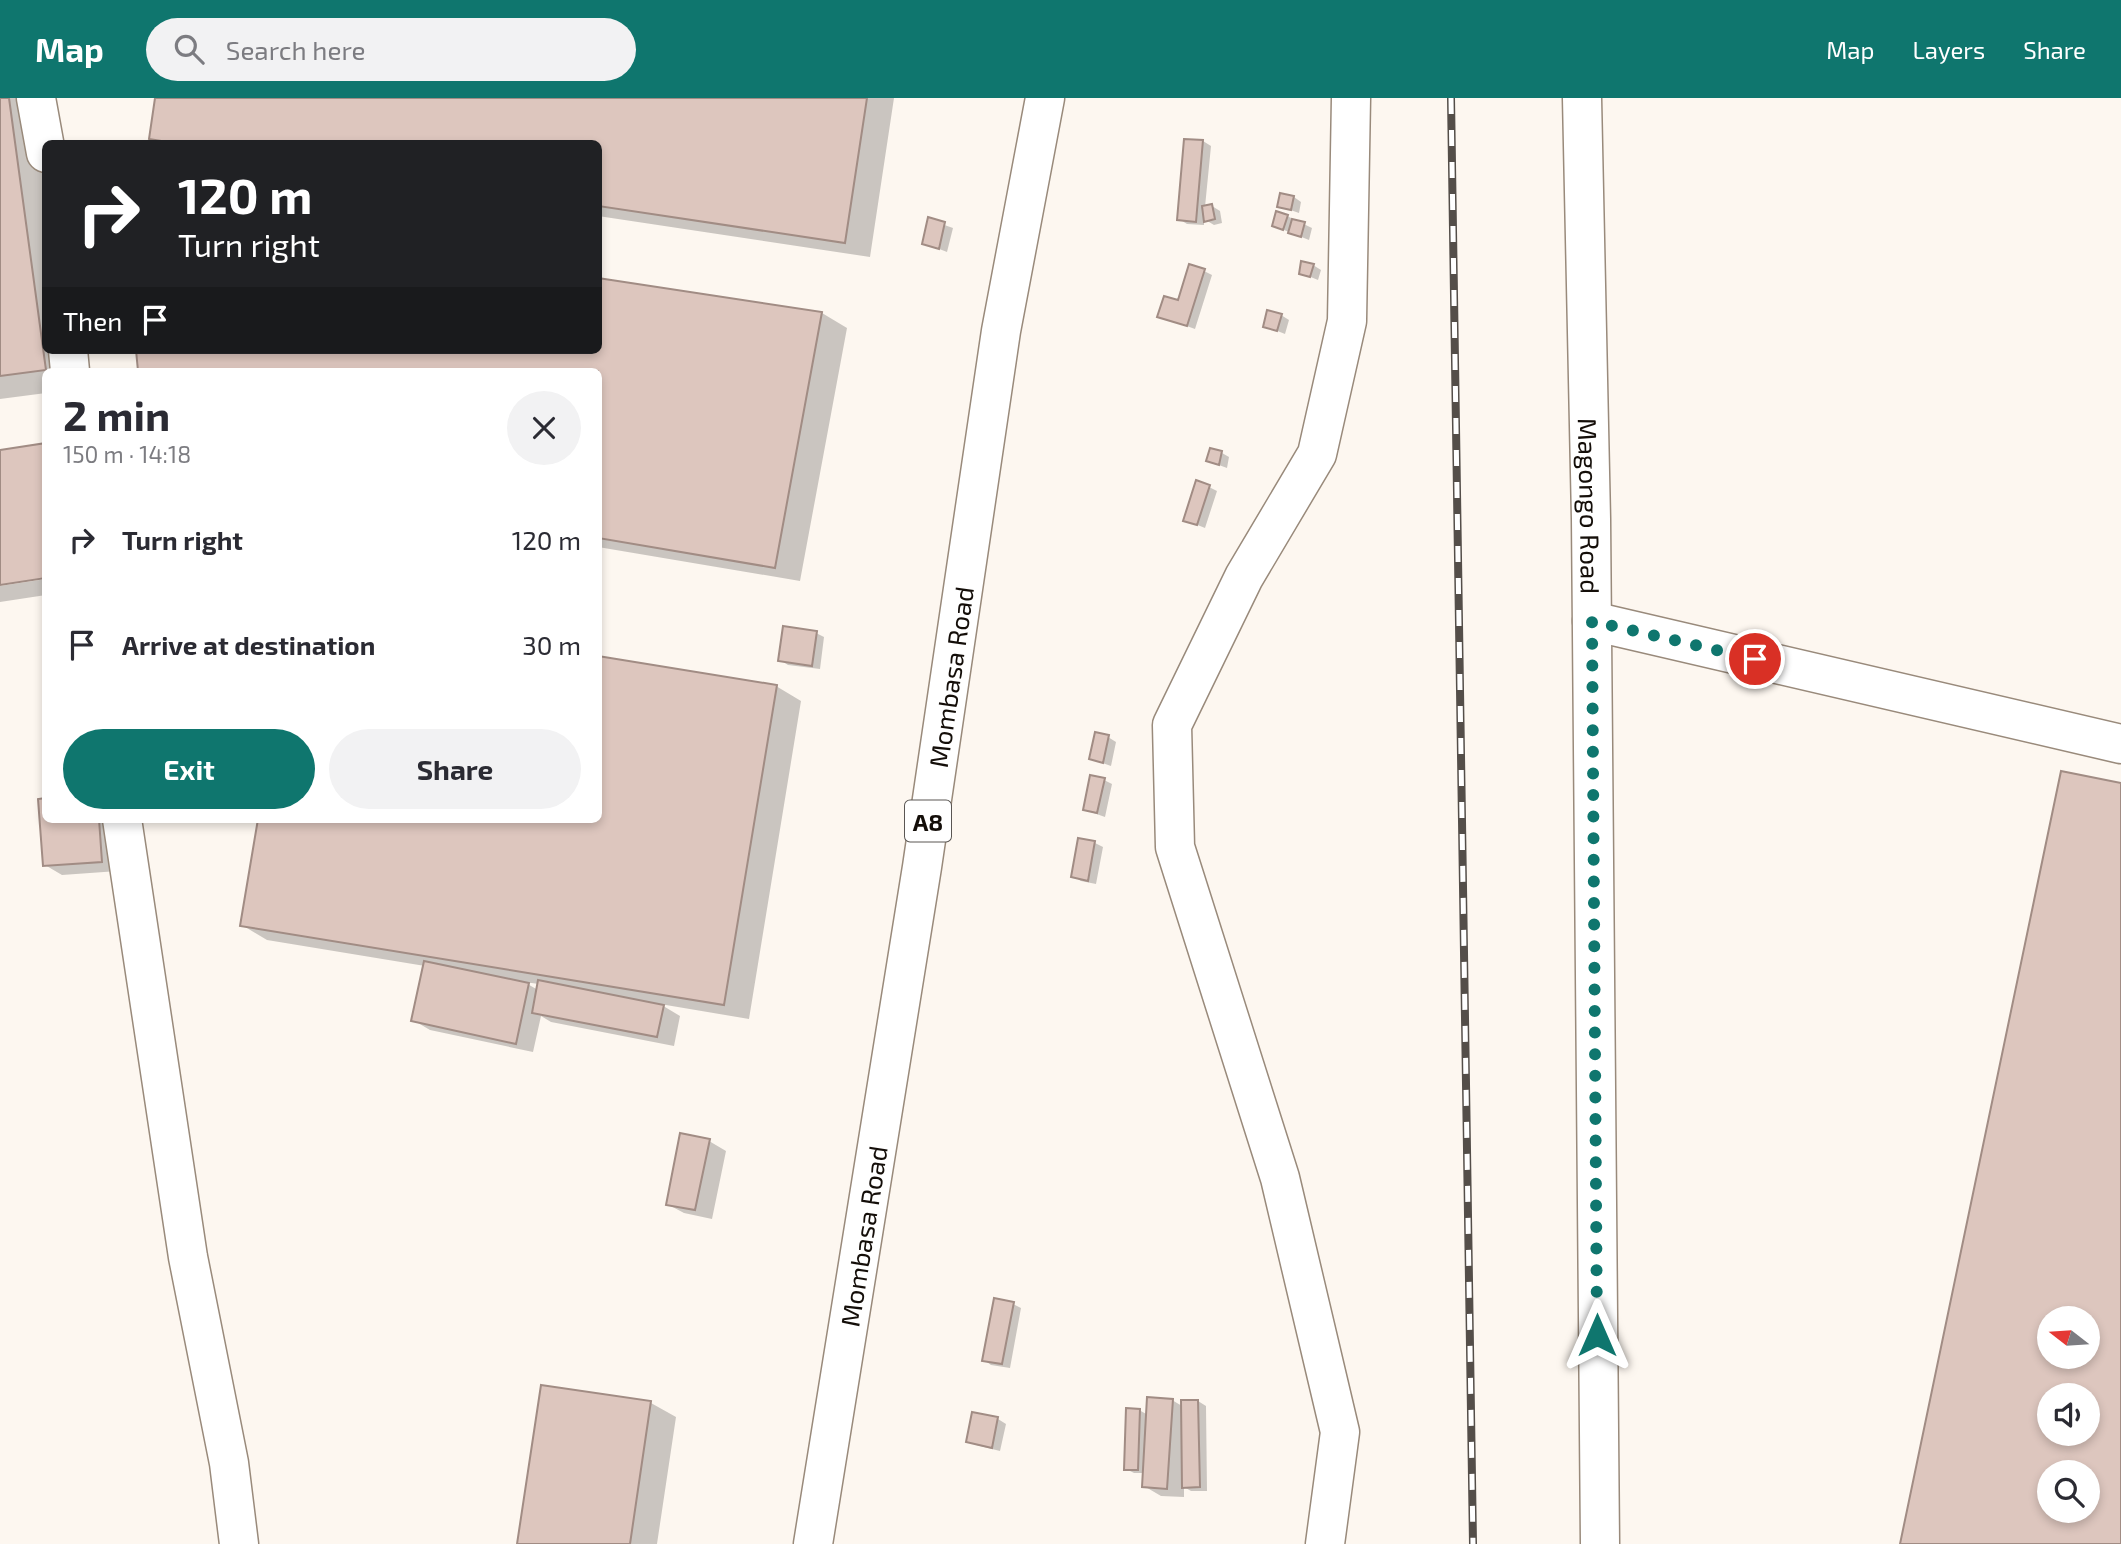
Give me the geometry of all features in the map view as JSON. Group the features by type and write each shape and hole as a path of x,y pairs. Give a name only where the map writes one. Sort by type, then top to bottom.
{"main road":[{"path":"36,98 44,140"},
{"name":"Mombasa Road","path":"813,1544 922,867 1001,331 1045,98"},
{"path":"1325,1544 1339,1432 1280,1178 1175,847 1172,724 1244,577 1317,454 1347,321 1351,98"},
{"name":"Magongo Road","path":"1582,98 1592,621 1600,1544"},
{"path":"1592,621 2121,744"},
{"path":"123,823 188,1257 229,1463 239,1544"}],"building":[{"path":"0,98 9,98 46,368 0,376"},
{"path":"155,98 867,98 845,243 602,207 602,140 149,139"},
{"path":"1184,139 1203,140 1196,222 1177,220"},
{"path":"1280,193 1294,196 1291,210 1277,207"},
{"path":"1212,204 1215,219 1204,222 1202,206"},
{"path":"1276,211 1288,215 1283,230 1272,226"},
{"path":"928,217 945,222 939,249 922,244"},
{"path":"1292,219 1305,222 1301,237 1288,233"},
{"path":"1301,261 1314,264 1310,277 1299,274"},
{"path":"1189,264 1205,269 1187,326 1157,317 1164,296 1178,300"},
{"path":"602,279 822,312 775,568 602,539 602,368 138,368 136,354 602,354"},
{"path":"1267,310 1282,314 1277,331 1263,327"},
{"path":"42,444 42,579 0,585 0,450"},
{"path":"1210,448 1222,451 1219,465 1206,461"},
{"path":"1196,480 1210,485 1197,525 1183,521"},
{"path":"783,626 817,631 812,666 778,661"},
{"path":"602,657 777,685 724,1005 240,926 257,823 602,823"},
{"path":"1095,732 1109,735 1103,763 1089,759"},
{"path":"2061,771 2121,783 2121,1544 1900,1544"},
{"path":"1090,775 1105,778 1097,813 1083,810"},
{"path":"42,798 42,823 99,823 102,862 43,866 38,799"},
{"path":"1078,838 1095,841 1088,881 1071,877"},
{"path":"424,961 529,983 516,1044 411,1021"},
{"path":"538,980 664,1005 657,1037 532,1013"},
{"path":"680,1133 710,1139 695,1210 666,1205"},
{"path":"994,1298 1014,1302 1002,1364 982,1361"},
{"path":"541,1385 651,1401 630,1544 517,1544"},
{"path":"1147,1397 1173,1399 1167,1489 1142,1487"},
{"path":"1181,1400 1198,1400 1200,1487 1182,1488"},
{"path":"1126,1408 1140,1409 1138,1470 1124,1470"},
{"path":"972,1412 998,1417 992,1448 966,1442"}],"railway":[{"path":"1451,98 1473,1544"}],"route":[{"path":"1597,1335 1592,621 1755,659"}]}
